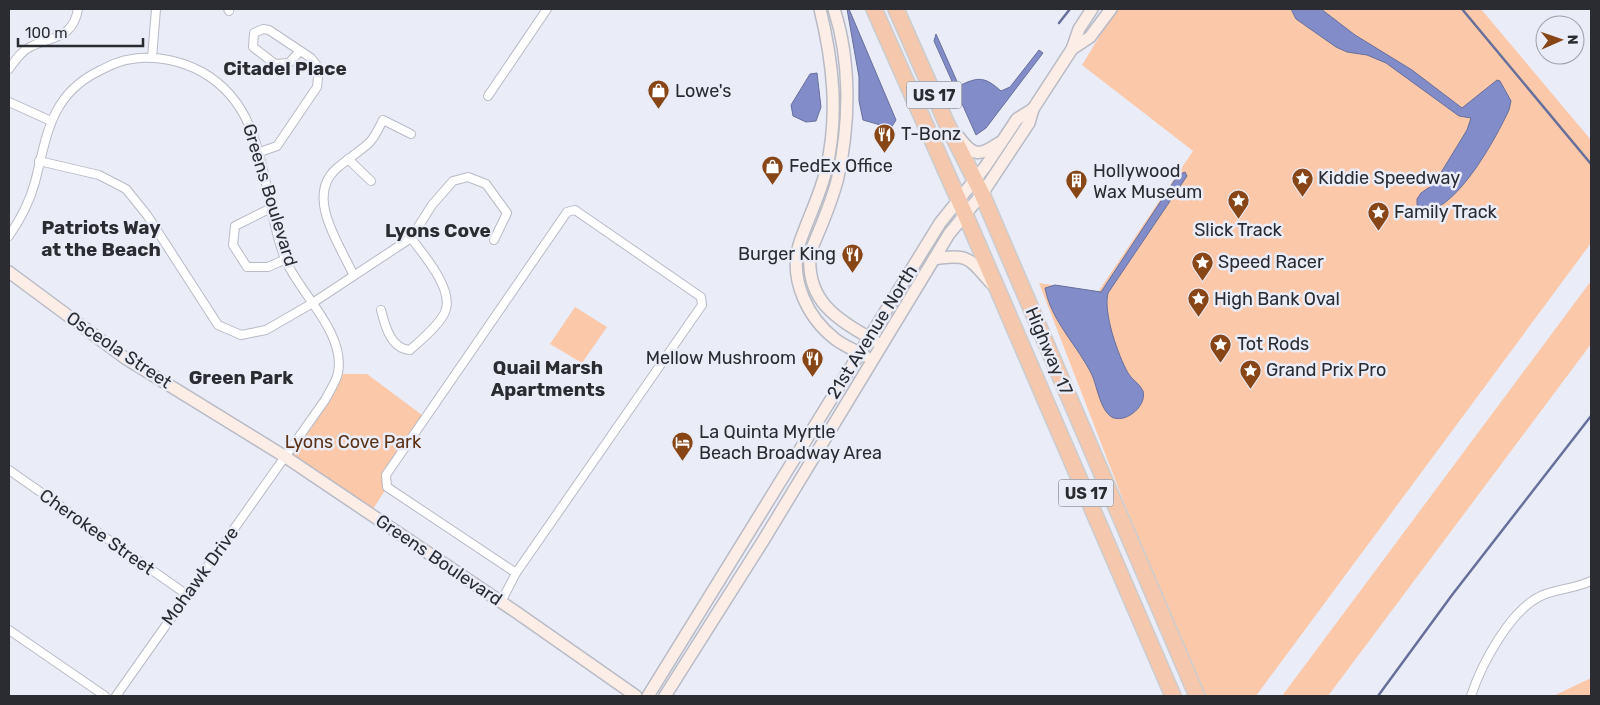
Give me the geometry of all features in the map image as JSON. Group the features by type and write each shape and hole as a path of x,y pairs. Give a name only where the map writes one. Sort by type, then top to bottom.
{"highway":[{"name":"Highway 17","path":"874,9 959,199 1173,696"},
{"name":"Highway 17","path":"896,9 946,122 982,194 1197,696"}],"street":[{"path":"9,69 20,54 29,47 66,33 76,19 78,9"},
{"path":"152,58 156,9"},
{"path":"488,96 547,9"},
{"path":"820,9 832,69 834,103 826,169 816,206 799,245 798,275 809,312 836,339 870,361"},
{"path":"834,9 839,24 845,66 846,107 837,179 810,253 809,266 816,293 824,306 841,320 880,344"},
{"name":"21st Avenue North","path":"665,696 763,541 880,344 934,259 965,214 982,194 1029,123 1033,108 1072,49 1079,29 1092,9"},
{"name":"21st Avenue North","path":"1072,49 1090,37 1111,9"},
{"path":"260,152 277,146 317,87 319,68 312,58 269,30 263,29 254,34 254,47 275,64 289,63 300,51"},
{"name":"Greens Boulevard","path":"9,236 20,219 31,192 51,121 66,94 86,78 114,63 132,59 152,58 188,64 225,88 246,116 260,152 271,208 286,259 311,304 334,336 338,352 338,374 325,400 284,456 501,602 636,696"},
{"path":"9,102 51,121"},
{"name":"21st Avenue North","path":"648,696 858,352 940,223 1003,141 1017,119 1033,108"},
{"path":"353,274 323,206 323,193 327,180 334,170 370,142 383,120 410,134"},
{"path":"946,122 970,151 976,153 988,150 1003,141"},
{"path":"348,159 371,181"},
{"path":"39,161 99,175 126,189 147,215 218,326 241,335 266,330 311,304 353,274 410,238 432,205 453,181 468,177 486,184 507,213 494,240"},
{"path":"271,208 235,226 233,245 247,267 268,267 286,259"},
{"path":"501,602 516,573 702,305 701,297 575,210 566,212 386,475 388,487 516,573"},
{"path":"381,310 392,340 401,348 410,350 429,333 446,310 446,293 431,265 410,238"},
{"path":"934,259 961,256 971,260 998,291"},
{"name":"Osceola Street","path":"9,272 125,358 284,456"},
{"name":"Mohawk Drive","path":"116,696 186,594 239,523 284,456"},
{"name":"Cherokee Street","path":"9,470 186,594"},
{"path":"1471,696 1478,675 1512,618 1542,595 1580,586 1591,581"},
{"path":"9,630 106,696"}],"green space":[{"path":"1116,9 1481,9 1591,140 1591,243 1256,696 1199,696 1039,283 1098,292 1193,151 1082,65"},
{"path":"1591,281 1591,344 1328,696 1282,696"},
{"path":"575,307 607,327 582,363 550,344"},
{"name":"Lyons Cove Park","path":"338,374 367,374 426,418 387,475 387,487 370,514 284,456"},
{"path":"1591,678 1591,696 1553,696"}],"water":[{"path":"847,9 849,9 896,120 891,128 863,120 859,101 859,77"},
{"path":"1291,9 1321,9 1355,35 1412,70 1462,108 1497,80 1500,81 1511,101 1509,110 1486,153 1464,184 1451,197 1439,206 1427,211 1417,205 1417,199 1421,193 1434,184 1467,130 1471,118 1459,116 1386,63 1367,55 1347,52 1336,47 1296,19"},
{"path":"936,34 959,86 977,79 990,83 1001,91 1010,87 1039,50 1043,53 986,128 976,135 934,41"},
{"path":"817,73 821,107 816,121 806,122 793,116 791,105 810,74"},
{"path":"1185,172 1187,176 1108,293 1109,322 1116,345 1128,373 1143,391 1142,402 1135,411 1119,419 1114,418 1103,406 1092,375 1053,311 1045,288 1055,285 1101,292 1178,175"}],"waterway":[{"path":"1059,23 1070,9"},
{"path":"1462,9 1591,164"},
{"path":"1378,696 1452,595 1591,416"}],"place":[{"name":"Lowe's","path":"659,110"},
{"name":"T-Bonz","path":"885,153"},
{"name":"FedEx Office","path":"773,185"},
{"name":"Kiddie Speedway","path":"1302,197"},
{"name":"Hollywood Wax Museum","path":"1077,200"},
{"name":"Slick Track","path":"1238,219"},
{"name":"Family Track","path":"1378,231"},
{"name":"Burger King","path":"852,273"},
{"name":"Speed Racer","path":"1202,281"},
{"name":"High Bank Oval","path":"1198,318"},
{"name":"Tot Rods","path":"1221,363"},
{"name":"Mellow Mushroom","path":"812,377"},
{"name":"Grand Prix Pro","path":"1250,389"},
{"name":"La Quinta Myrtle Beach Broadway Area","path":"683,461"}],"district":[{"name":"Citadel Place","path":"285,68"},
{"name":"Lyons Cove","path":"438,230"},
{"name":"Patriots Way at the Beach","path":"101,238"},
{"name":"Green Park","path":"241,377"},
{"name":"Quail Marsh Apartments","path":"548,378"}]}
